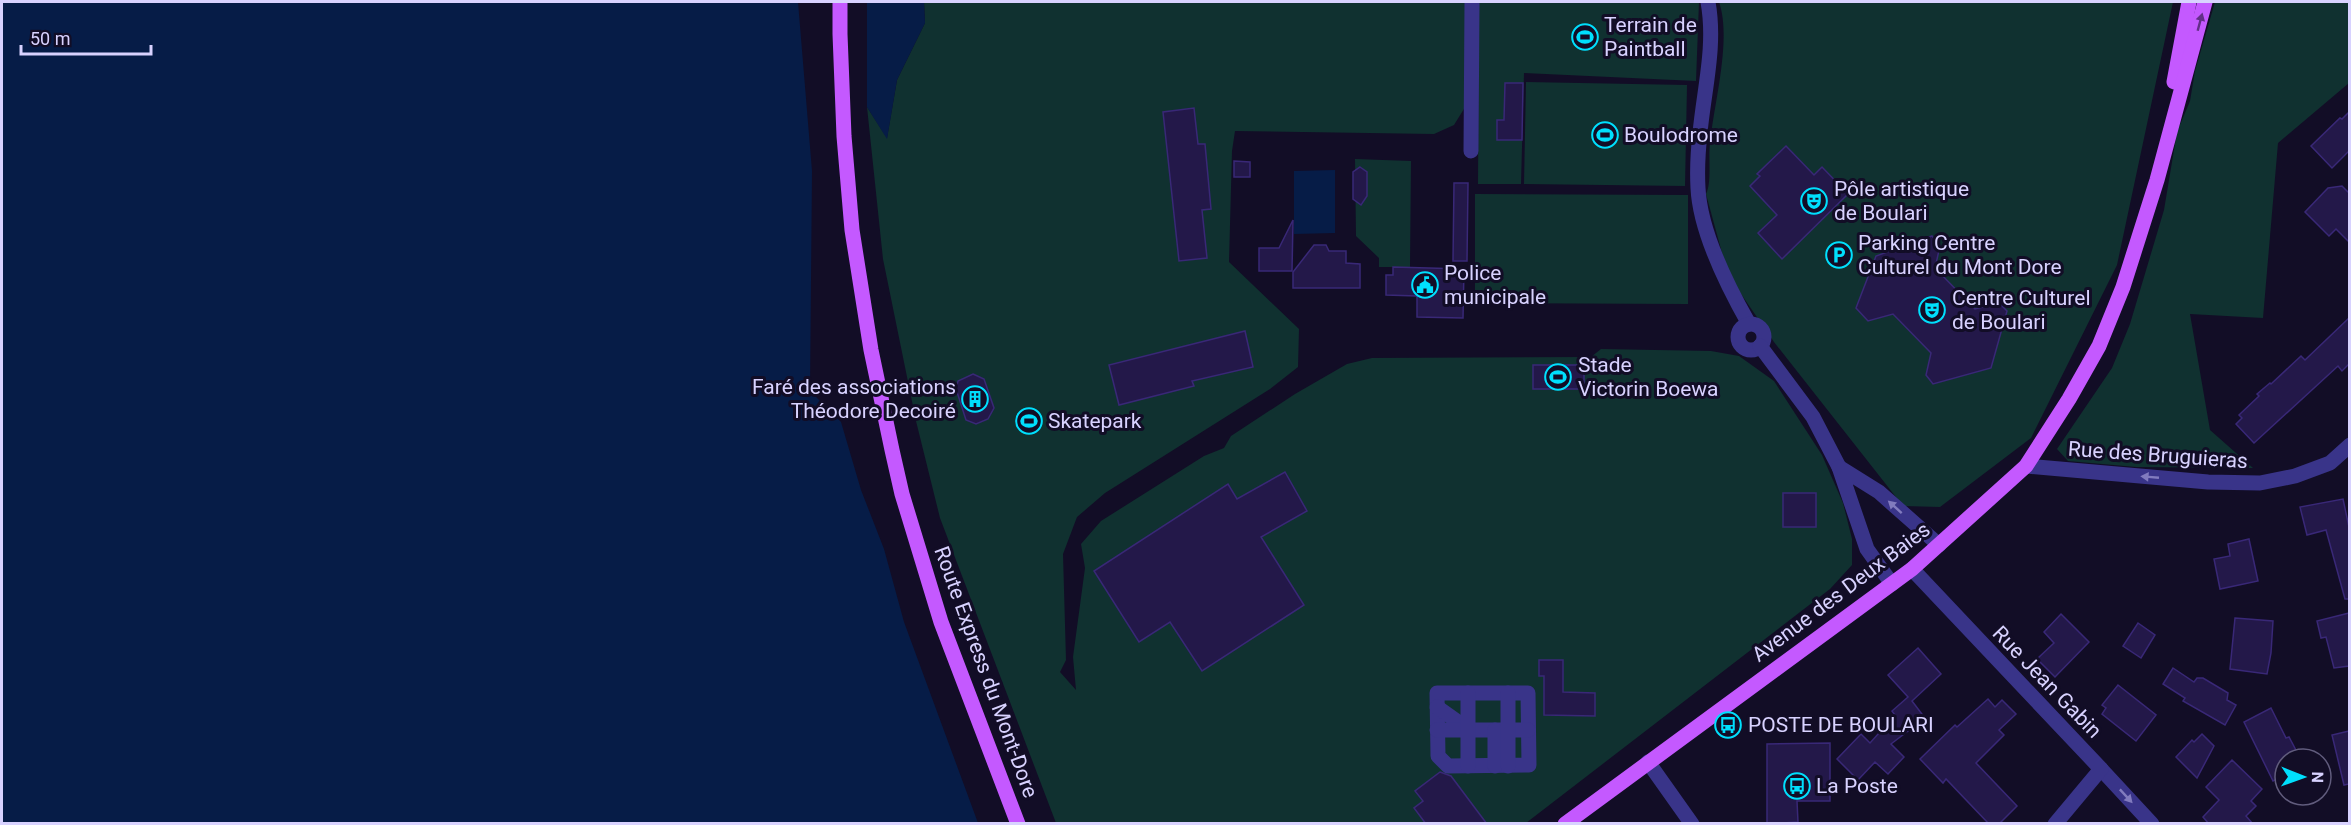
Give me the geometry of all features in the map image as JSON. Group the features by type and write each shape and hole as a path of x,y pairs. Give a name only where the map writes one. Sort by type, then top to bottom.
{"main road":[{"name":"Route Express du Mont-Dore","path":"840,2 844,136 852,230 871,350 892,450 902,494 941,622 1018,824"},
{"name":"Avenue des Deux Baies","path":"2157,180 2189,2"},
{"name":"Avenue des Deux Baies","path":"1565,824 1912,569 2026,466 2069,399 2099,346 2123,287 2157,180 2205,2"}],"street":[{"path":"1471,151 1472,2"},
{"path":"1708,2 1712,48 1700,132 1698,189 1703,219 1727,286 1749,324 1740,332 1741,345 1749,349 1761,346 1813,417 1839,467 1868,549 1892,584"},
{"name":"Rue des Bruguieras","path":"2026,466 2208,483 2260,483 2295,476 2330,463 2349,445"},
{"path":"1839,467 1879,492 1939,545"},
{"name":"Rue Jean Gabin","path":"1912,569 2152,824"},
{"path":"1437,693 1468,693 1528,693 1529,765 1448,766 1438,756 1437,693"},
{"path":"1468,693 1468,766"},
{"path":"1501,766 1501,730 1508,693"},
{"path":"1437,707 1468,729"},
{"path":"1437,730 1528,730"},
{"path":"1648,762 1692,824"},
{"path":"2055,824 2101,769"}],"green space":[{"path":"924,2 1465,2 1467,104 1454,125 1434,134 1235,131 1232,151 1229,262 1299,329 1298,367 1270,389 1105,493 1077,517 1063,554 1066,660 1060,672 1076,690 1073,657 1085,568 1081,544 1101,521 1204,456 1224,448 1231,436 1295,394 1347,364 1372,358 1591,357 1601,349 1711,351 1739,356 1774,381 1822,455 1843,503 1852,539 1852,565 1830,589 1526,823 1056,823 940,518 916,421 883,259 867,107 887,138 897,80 925,23"},
{"name":"Terrain de Paintball","path":"1479,2 1699,2 1696,81 1524,73 1521,184 1478,184"},
{"path":"1719,2 2173,2 2117,265 2031,438 1940,507 1903,506 1774,342 1728,275 1706,194 1709,183 1710,143 1723,52 1723,17"},
{"path":"2215,2 2349,2 2349,83 2278,143 2263,318 2190,314 2210,430 2253,468 2136,467 2068,461 2057,449 2112,368 2130,324 2164,210 2177,132 2190,101 2195,71"},
{"name":"Boulodrome","path":"1526,82 1687,85 1685,186 1524,184"},
{"path":"1355,159 1411,161 1410,267 1379,267 1379,258 1356,236"},
{"path":"1475,194 1688,195 1688,304 1475,303"}],"water":[{"path":"2,2 798,2 812,171 810,391 841,422 861,490 884,549 904,622 978,823 2,823"},
{"path":"867,2 924,2 925,23 897,80 887,139 867,107"},
{"path":"1335,170 1335,233 1294,234 1294,171"}],"building":[{"path":"1505,83 1523,83 1522,140 1497,140 1497,120 1504,120"},
{"path":"1194,108 1198,144 1205,144 1211,209 1202,210 1207,258 1179,261 1163,112"},
{"path":"2349,112 2349,151 2332,168 2311,146"},
{"name":"Pôle artistique de Boulari","path":"1786,146 1814,175 1822,167 1848,194 1782,259 1758,233 1777,215 1750,186 1760,176 1757,174"},
{"path":"1234,161 1250,162 1250,177 1234,177"},
{"path":"1360,167 1367,172 1367,196 1361,205 1353,199 1353,172"},
{"path":"1454,183 1468,183 1467,261 1453,261"},
{"path":"2342,186 2349,193 2349,242 2336,229 2329,236 2305,212 2328,188"},
{"path":"1293,220 1292,271 1259,271 1259,248 1279,248"},
{"name":"Centre Culturel de Boulari","path":"1932,236 1940,246 1935,268 1975,309 1999,303 2007,311 1991,368 1933,384 1926,375 1931,353 1893,314 1868,321 1856,308 1876,256"},
{"path":"1314,245 1326,245 1329,251 1346,251 1346,263 1360,264 1360,288 1293,288 1293,272"},
{"name":"Police municipale","path":"1393,267 1464,269 1463,318 1417,317 1417,296 1386,295 1386,275 1393,275"},
{"path":"2349,318 2349,364 2342,371 2338,366 2254,443 2236,424 2242,418 2239,415 2259,396 2257,394 2301,356 2305,360"},
{"path":"1245,331 1253,367 1192,381 1194,386 1119,405 1109,365"},
{"name":"Stade Victorin Boewa","path":"1533,365 1584,365 1584,389 1533,389"},
{"name":"Faré des associations Théodore Decoiré","path":"973,374 984,379 994,408 988,419 976,424 966,420 956,389 958,381"},
{"path":"1285,472 1307,511 1261,537 1304,605 1202,671 1170,622 1139,642 1094,571 1228,484 1237,499"},
{"path":"1783,493 1816,493 1816,527 1783,527"},
{"path":"2343,499 2349,527 2349,599 2345,599 2326,530 2307,535 2300,507"},
{"path":"2249,539 2258,581 2220,589 2214,559 2230,556 2228,544"},
{"path":"2349,613 2349,666 2334,668 2326,637 2321,638 2317,621"},
{"path":"2061,614 2089,642 2055,677 2037,659 2054,643 2044,632"},
{"path":"2235,618 2273,621 2267,674 2230,669"},
{"path":"2138,623 2155,635 2141,658 2123,646"},
{"path":"1918,648 1941,674 1912,701 1925,718 1891,744 1904,757 1888,774 1875,762 1858,780 1837,759 1861,734 1870,743 1889,722 1888,720 1895,715 1892,711 1908,697 1888,675"},
{"path":"1539,660 1563,660 1563,692 1595,693 1595,716 1544,715 1544,676 1539,676"},
{"path":"2173,668 2194,682 2197,678 2203,678 2228,693 2227,700 2236,705 2225,725 2183,701 2185,698 2163,684"},
{"path":"2118,685 2156,715 2136,741 2102,714 2106,708 2102,705"},
{"path":"1988,699 1995,707 2002,700 2016,714 1999,730 2004,735 1976,763 2017,806 1999,824 1989,824 1946,779 1943,783 1920,759 1955,725 1957,727"},
{"path":"2271,708 2286,738 2289,737 2294,747 2273,747 2273,781 2244,722"},
{"path":"2349,731 2349,784 2344,785 2332,735"},
{"path":"2202,734 2214,746 2197,778 2176,757 2192,740 2194,742"},
{"path":"1830,743 1830,801 1797,801 1798,822 1767,824 1767,744"},
{"path":"2232,760 2262,789 2251,801 2256,806 2246,816 2253,824 2209,824 2203,817 2219,800 2206,787"},
{"path":"1440,772 1451,776 1487,824 1426,824 1414,808 1423,801 1415,791"}],"place":[{"name":"Terrain de Paintball","path":"1585,37"},
{"name":"Boulodrome","path":"1605,135"},
{"name":"Pôle artistique de Boulari","path":"1814,201"},
{"name":"Parking Centre Culturel du Mont Dore","path":"1839,255"},
{"name":"Police municipale","path":"1425,285"},
{"name":"Centre Culturel de Boulari","path":"1932,310"},
{"name":"Stade Victorin Boewa","path":"1558,377"},
{"name":"Faré des associations Théodore Decoiré","path":"975,399"},
{"name":"Skatepark","path":"1029,421"},
{"name":"POSTE DE BOULARI","path":"1728,725"},
{"name":"La Poste","path":"1797,786"}]}
